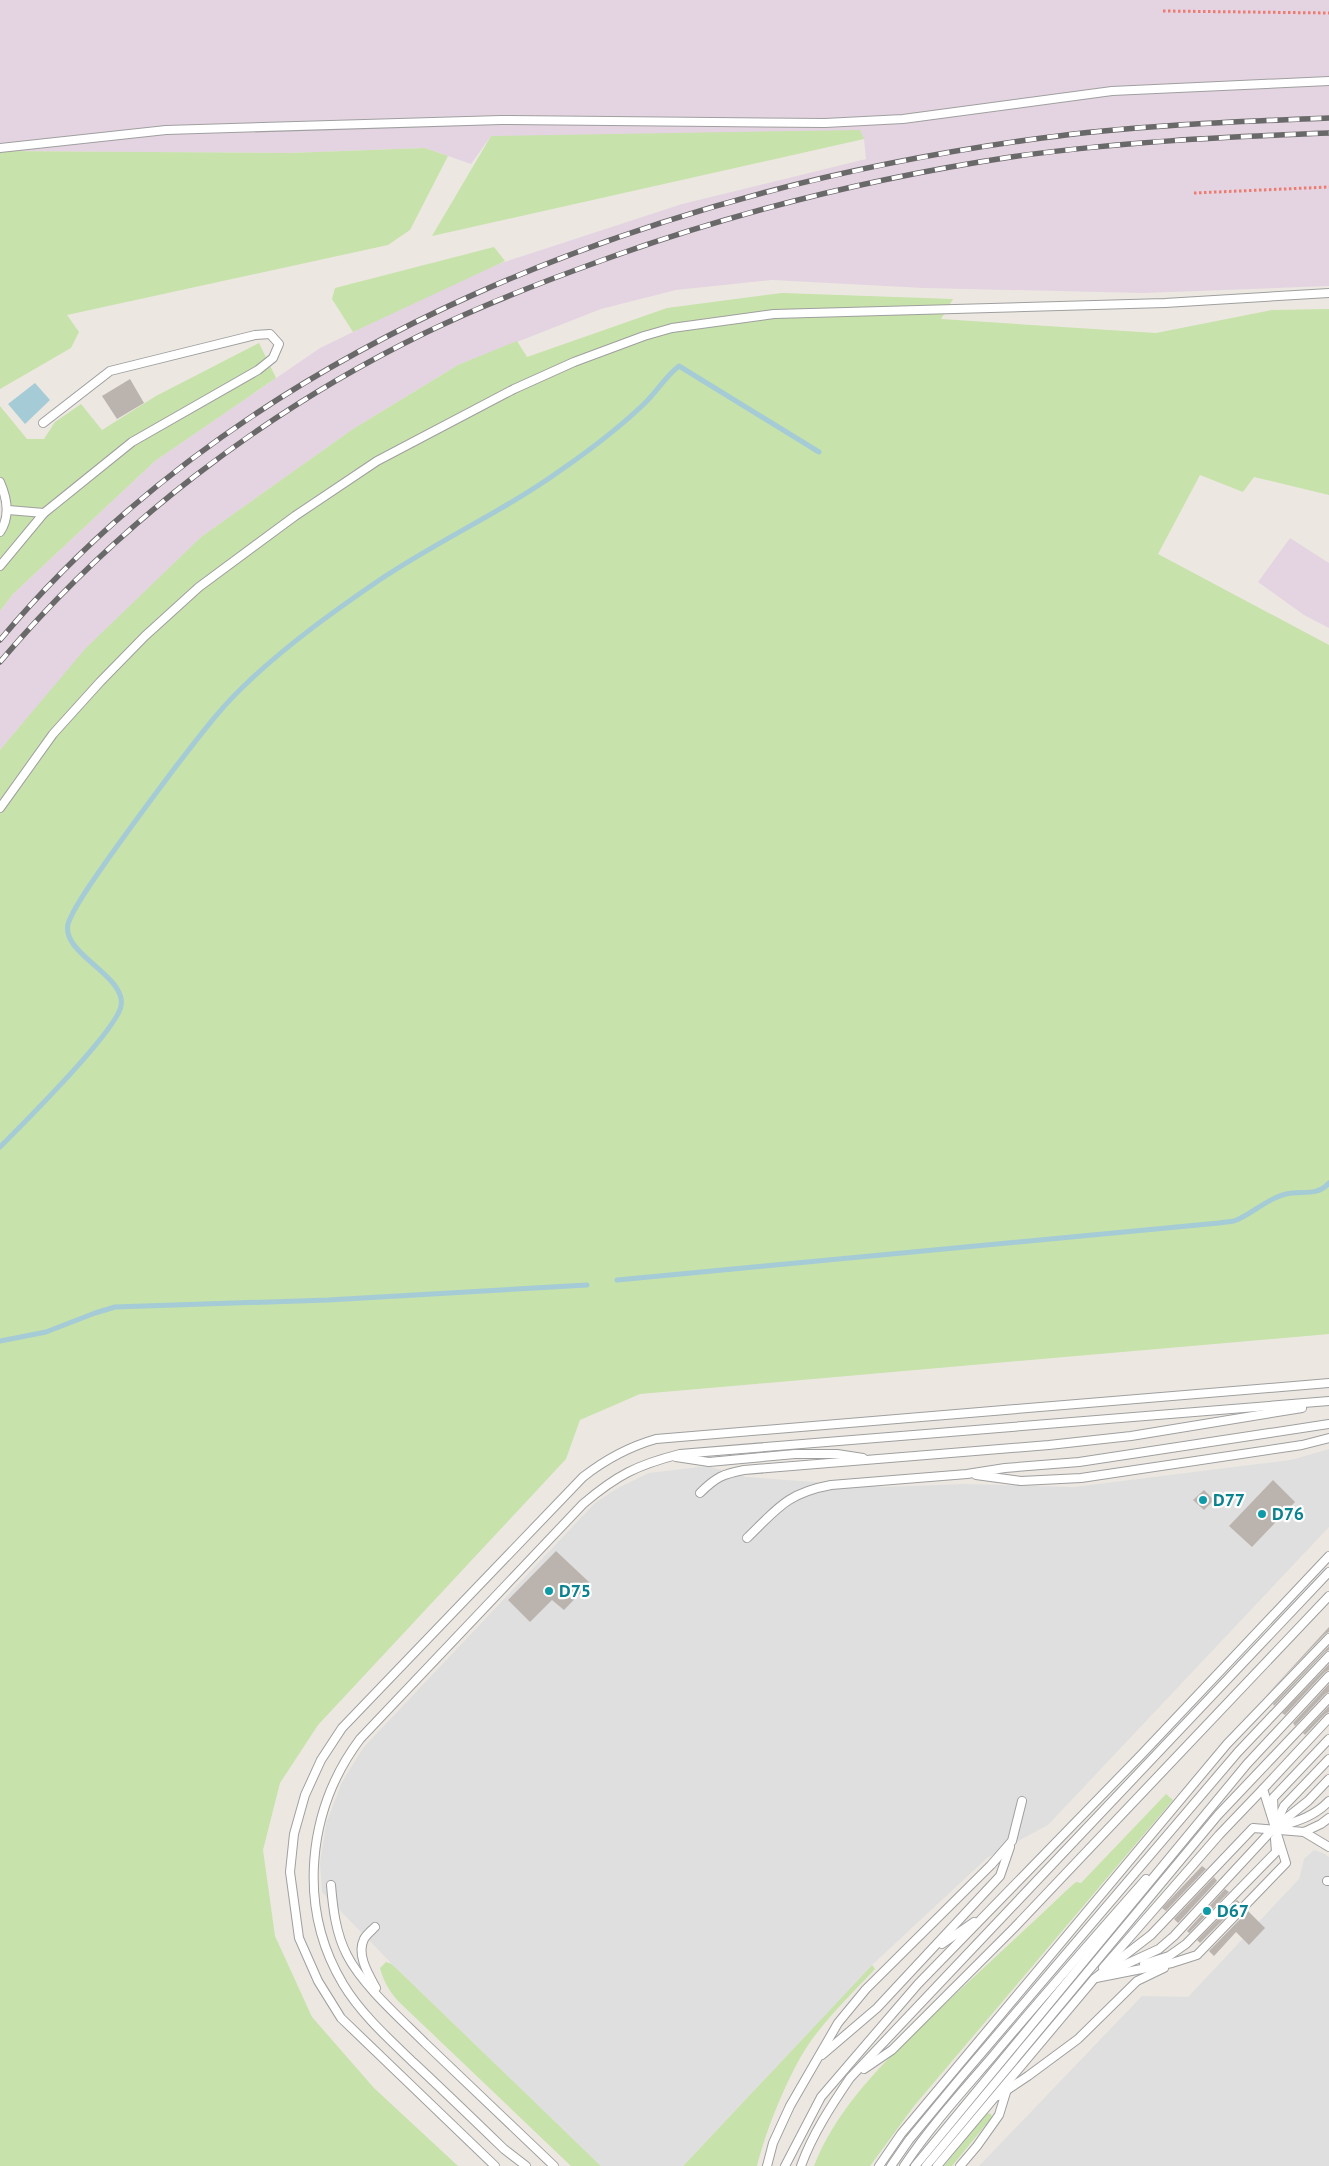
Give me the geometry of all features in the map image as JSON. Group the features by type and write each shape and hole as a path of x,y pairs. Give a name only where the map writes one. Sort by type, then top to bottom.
{"lane":[{"path":"0,148 175,130 500,120 825,123 903,119 1112,91 1329,81"},
{"path":"0,808 53,734 145,636 199,587 294,516 376,461 514,389 574,362 644,336 672,328 774,314 1165,303 1329,293"},
{"path":"0,566 44,513 132,442 258,370 273,358 279,344 270,334 255,335 110,371 43,423"},
{"path":"0,482 6,496 8,510 0,532"},
{"path":"8,510 44,513"},
{"path":"495,2166 341,2018 318,1981 299,1938 290,1872 294,1834 305,1795 321,1760 342,1728 583,1477 605,1460 632,1446 656,1439 1329,1383"},
{"path":"526,2166 504,2149 378,2028 343,1984 322,1936 315,1909 313,1862 316,1833 324,1804 335,1777 346,1757 360,1740 447,1646 600,1489 626,1472 648,1462 680,1454 1329,1402"},
{"path":"700,1493 713,1480 722,1475 744,1470 878,1460 1131,1436 1329,1402"},
{"path":"747,1538 784,1502 812,1488 966,1474 1005,1468 1135,1455 1329,1424"},
{"path":"966,1474 1021,1481 1081,1478 1302,1445 1329,1438"},
{"path":"669,1457 709,1462 795,1454 837,1454 878,1460"},
{"path":"785,2166 821,2097 918,1984 1141,1755 1329,1556"},
{"path":"801,2166 806,2152 831,2106 850,2078 1329,1572"},
{"path":"1151,1761 1329,1578"},
{"path":"850,2078 892,2050 1014,1928 1329,1596"},
{"path":"879,2166 907,2127 1227,1744 1329,1638"},
{"path":"891,2166 909,2140 962,2076 1238,1752 1329,1656"},
{"path":"904,2166 917,2146 1062,1973 1243,1769 1329,1676"},
{"path":"926,2166 1218,1815 1329,1698"},
{"path":"937,2166 1094,1978 1219,1835 1329,1718"},
{"path":"1094,1978 1169,1956 1186,1944 1276,1852 1274,1798 1329,1739"},
{"path":"1274,1828 1284,1806 1329,1759"},
{"path":"915,2166 930,2145 1243,1769"},
{"path":"1094,1978 1159,1949 1174,1936 1274,1828 1308,1801 1329,1779"},
{"path":"1094,1978 1172,1963 1197,1955 1286,1862 1263,1789"},
{"path":"1274,1828 1319,1812 1329,1801"},
{"path":"817,2059 877,2008 1000,1876 1012,1841 1022,1802"},
{"path":"1304,1832 1325,1825 1329,1818"},
{"path":"1094,1978 1152,1935 1253,1828 1274,1828 1304,1832 1329,1847"},
{"path":"767,2166 774,2143 790,2106 838,2023 866,1989 992,1865 1012,1841"},
{"path":"331,1885 336,1922 348,1957 362,1976 395,2013 554,2166"},
{"path":"930,1952 991,1910"},
{"path":"374,1928 364,1940 362,1952 364,1965 382,1999"},
{"path":"991,2100 1078,2039 1137,1981 1172,1963"},
{"path":"960,2166 991,2128 999,2115 1007,2090 1020,2066"}],"path":[{"path":"1163,11 1329,13"},
{"path":"1194,193 1329,187"}],"shaded area":[{"path":"0,0 1329,0 1329,286 1143,293 923,288 772,280 676,290 601,309 458,365 353,429 201,537 86,649 0,750 0,611 13,594 155,461 320,348 483,269 682,204 866,159 864,139 491,136 471,164 425,148 289,153 0,151"},
{"path":"1290,538 1329,563 1329,628 1304,615 1258,582"},
{"path":"1329,1449 1329,1527 1048,1825 987,1858 872,1965 683,2166 601,2166 392,1964 322,1892 320,1863 326,1824 342,1782 363,1748 595,1503 616,1489 649,1473 707,1466 746,1477 885,1487 966,1484 1074,1487 1291,1460"},
{"path":"1314,1850 1329,1857 1329,2166 979,2166 1142,1996 1188,1997 1299,1879 1304,1859"}],"green space":[{"path":"860,130 864,139 432,236 491,136"},
{"path":"425,148 448,156 410,230 388,245 67,315 79,332 71,348 0,389 0,151 289,153"},
{"path":"494,247 505,261 353,332 332,299 335,288"},
{"path":"782,293 953,299 941,319 1156,333 1272,310 1329,309 1329,495 1254,477 1243,492 1200,475 1158,554 1329,645 1329,1334 640,1394 580,1420 566,1459 318,1725 280,1783 263,1850 275,1936 312,2017 374,2088 458,2166 0,2166 0,750 85,649 201,537 353,429 458,365 517,341 527,357 667,308"},
{"path":"259,343 276,378 155,461 13,594 0,611 0,528 7,491 0,478 0,406 27,439 44,439 55,422 81,404 102,430 156,396"},
{"path":"1166,1794 1173,1800 914,2106 870,2166 814,2166 825,2142 839,2119 872,2076 949,2000 1068,1889 1076,1882 1081,1883"},
{"path":"386,1962 392,1964 601,2166 571,2166 398,2001 389,1989 381,1972 380,1968"},
{"path":"872,1965 875,1969 823,2025 798,2062 773,2116 757,2166 683,2166"},
{"path":"987,2113 991,2114 992,2117 952,2166 944,2166"}],"water":[{"path":"35,383 50,400 25,424 8,404"}],"building":[{"path":"130,379 144,403 117,419 102,396"},
{"name":"D76","path":"1273,1480 1295,1502 1252,1547 1229,1526"},
{"name":"D77","path":"1204,1490 1214,1500 1204,1510 1193,1500"},
{"name":"D75","path":"556,1551 590,1583 564,1610 552,1600 530,1622 508,1600"},
{"path":"1329,1627 1329,1632 1265,1697"},
{"path":"1329,1646 1329,1650 1274,1706 1273,1704"},
{"path":"1329,1664 1329,1670 1285,1715 1282,1713"},
{"path":"1329,1684 1329,1692 1295,1726 1293,1723"},
{"path":"1329,1706 1329,1712 1305,1735 1303,1733"},
{"path":"1202,1866 1206,1869 1166,1911 1162,1908"},
{"path":"1214,1877 1217,1881 1178,1923 1174,1919"},
{"path":"1225,1889 1229,1892 1189,1933 1187,1931"},
{"path":"1237,1900 1240,1903 1200,1943 1197,1940"},
{"path":"1248,1911 1265,1928 1249,1945 1236,1932 1214,1956 1209,1951"}],"waterway":[{"path":"0,1147 87,1056 115,1018 121,1006 120,995 114,985 83,955 74,945 69,935 68,924 75,908 118,845 202,733 237,693 295,641 381,579 517,499 583,455 635,412 679,366 819,452"},
{"path":"617,1280 1230,1222 1279,1196 1292,1193 1314,1192 1329,1183"},
{"path":"0,1341 46,1332 115,1307 328,1300 587,1285"}],"railway":[{"path":"0,640 102,534 216,441 340,362 473,295 612,240 754,195 898,162 1042,138 1113,130 1329,118"},
{"path":"0,662 45,612 93,564 195,476 250,436 307,398 365,364 425,333 513,294 603,260 703,227 804,198 907,175 1011,157 1090,147 1210,138 1329,133"}],"place":[{"name":"D77","path":"1203,1500"},
{"name":"D76","path":"1262,1514"},
{"name":"D75","path":"549,1591"},
{"name":"D67","path":"1207,1911"}]}
